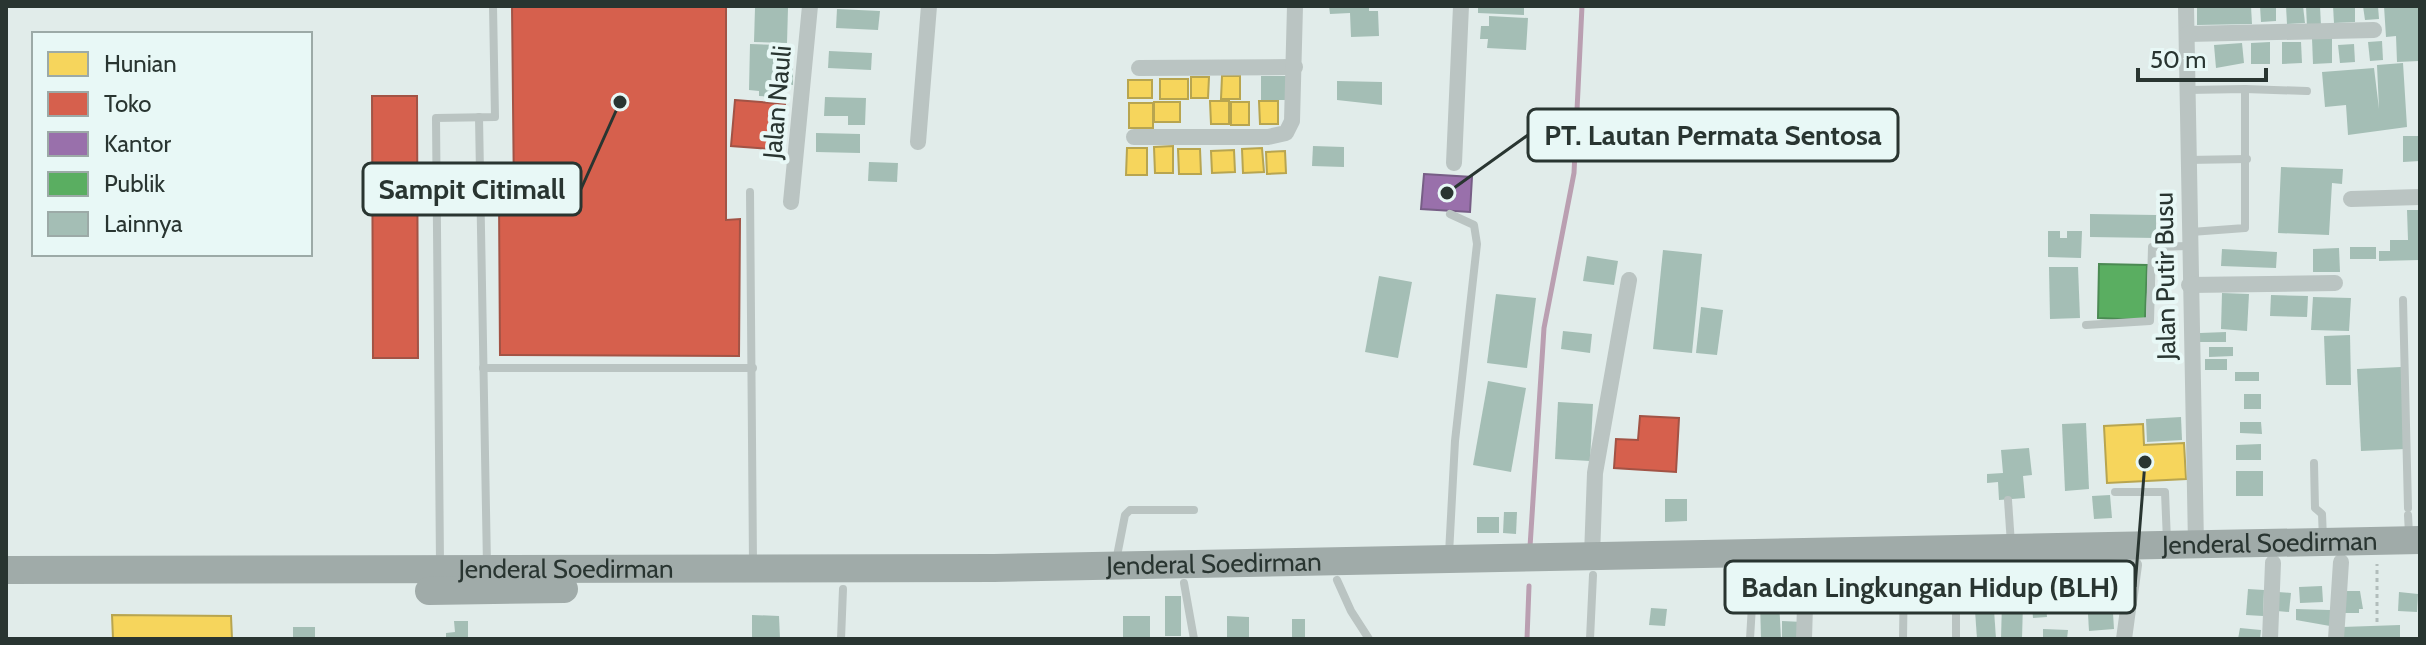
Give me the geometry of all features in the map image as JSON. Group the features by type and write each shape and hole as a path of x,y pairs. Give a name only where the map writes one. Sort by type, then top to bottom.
{"highway":[{"name":"Jenderal Soedirman","path":"6,570 843,589 1184,583 1270,572 1449,559 1754,572 2273,563 2332,553 2413,533"},
{"name":"Jenderal Soedirman","path":"6,589 440,582 487,570 753,571 1115,565 1270,572 1337,580 1592,565 2011,547 2167,545 2332,553 2377,560 2413,533"}],"street":[{"name":"Jalan Nauli","path":"791,202 810,6"},
{"path":"918,142 929,6"},
{"path":"1134,137 1280,135 1290,128 1295,67 1295,6"},
{"path":"1454,163 1461,6"},
{"name":"Jalan Putir Busu","path":"2186,6 2196,545"},
{"path":"2187,34 2374,30"},
{"path":"1139,68 1295,67"},
{"path":"2351,199 2420,197"},
{"path":"1592,565 1595,473 1629,280"},
{"path":"2189,285 2335,283"},
{"path":"2332,553 2336,639"},
{"path":"2270,639 2273,563"},
{"path":"2124,639 2134,565"},
{"path":"1804,639 1806,571"}],"lane":[{"path":"440,582 436,118 495,117 493,6"},
{"path":"2086,325 2150,321 2152,247 2245,228 2245,89"},
{"path":"2187,90 2307,91"},
{"path":"479,117 487,570"},
{"path":"2187,160 2247,159"},
{"path":"750,192 753,571"},
{"path":"1449,559 1455,441 1477,244 1474,225 1450,214"},
{"path":"2403,300 2413,533"},
{"path":"483,368 753,368"},
{"path":"2314,463 2315,508 2322,514 2332,553"},
{"path":"2115,492 2165,492 2167,545"},
{"path":"2008,500 2011,547"},
{"path":"1115,565 1125,515 1130,510 1194,510"},
{"path":"1590,639 1592,565"},
{"path":"1956,568 1956,637"},
{"path":"1903,639 1904,569"},
{"path":"1750,639 1754,572"},
{"path":"1337,580 1351,611 1369,639"},
{"path":"1184,583 1194,639"},
{"path":"841,639 843,589"}],"path":[{"path":"2377,560 2377,622"}],"building: Hunian":[{"path":"1222,76 1240,76 1240,99 1221,99"},
{"path":"1191,77 1209,77 1208,98 1191,98"},
{"path":"1160,79 1188,79 1188,99 1160,99"},
{"path":"1128,80 1152,80 1152,98 1128,98"},
{"path":"1210,101 1229,101 1229,124 1211,124"},
{"path":"1259,101 1278,101 1278,124 1260,124"},
{"path":"1154,102 1180,102 1180,122 1154,122"},
{"path":"1231,102 1249,102 1249,125 1231,125"},
{"path":"1129,103 1153,103 1153,128 1129,128"},
{"path":"1173,146 1173,173 1155,173 1154,147"},
{"path":"1127,148 1147,148 1147,175 1126,175"},
{"path":"1262,148 1264,172 1243,173 1242,149"},
{"path":"1178,149 1200,149 1201,174 1179,174"},
{"path":"1234,150 1235,172 1212,173 1211,151"},
{"path":"1285,151 1286,173 1267,174 1266,152"},
{"path":"2143,424 2144,445 2184,443 2186,479 2107,483 2104,426"},
{"path":"112,615 231,616 232,639 113,639"}],"building: Toko":[{"path":"512,6 726,6 726,220 740,219 739,356 500,355 499,198 514,198"},
{"path":"372,96 417,96 418,358 373,358"},
{"path":"735,100 785,104 782,150 731,146"},
{"path":"1640,416 1679,418 1676,472 1614,468 1616,439 1638,440"}],"building: Kantor":[{"path":"1424,174 1472,177 1470,212 1421,209"}],"building: Publik":[{"path":"2099,264 2147,265 2145,320 2098,318"}],"building: Lainnya":[{"path":"1329,6 1369,6 1369,11 1378,11 1379,36 1351,37 1350,13 1330,14"},
{"path":"1478,6 1524,6 1524,15 1478,13"},
{"path":"2197,6 2251,6 2252,24 2197,25"},
{"path":"2260,6 2276,6 2276,21 2261,22"},
{"path":"2286,6 2303,6 2305,23 2287,24"},
{"path":"2306,6 2320,6 2321,26 2307,27"},
{"path":"2333,6 2355,6 2355,22 2334,23"},
{"path":"2363,6 2378,6 2379,19 2365,20"},
{"path":"2384,6 2420,6 2419,61 2397,62 2396,36 2386,37"},
{"path":"755,8 788,8 787,43 754,42"},
{"path":"837,9 880,11 878,30 836,28"},
{"path":"1489,16 1528,18 1526,50 1487,48 1488,39 1480,39 1481,26 1489,26"},
{"path":"2332,37 2332,63 2313,64 2312,38"},
{"path":"2382,41 2383,60 2370,61 2368,42"},
{"path":"2270,42 2270,64 2251,64 2251,43"},
{"path":"2282,42 2301,42 2302,63 2282,64"},
{"path":"2242,43 2244,63 2216,68 2214,45"},
{"path":"750,44 781,45 781,58 789,58 789,66 793,66 793,85 788,85 787,91 773,91 773,97 759,96 759,91 749,90"},
{"path":"2354,44 2355,62 2340,63 2338,45"},
{"path":"829,51 872,53 871,70 828,68"},
{"path":"2403,63 2407,127 2348,135 2346,105 2325,107 2322,72 2374,68 2379,109 2377,65"},
{"path":"1261,76 1287,76 1287,100 1261,100"},
{"path":"1337,81 1382,82 1382,105 1337,100"},
{"path":"825,97 866,98 865,125 848,125 848,116 824,116"},
{"path":"816,133 860,134 860,153 816,152"},
{"path":"2403,136 2420,136 2420,161 2403,162"},
{"path":"1313,146 1344,147 1344,167 1312,166"},
{"path":"869,162 898,163 897,182 868,181"},
{"path":"2281,167 2343,169 2342,184 2332,183 2329,235 2278,233"},
{"path":"2407,210 2420,210 2420,260 2379,261 2379,251 2390,251 2390,240 2408,240"},
{"path":"2090,214 2156,215 2156,238 2090,237"},
{"path":"2048,231 2060,231 2060,238 2067,238 2067,231 2082,231 2081,258 2048,257"},
{"path":"2350,247 2376,247 2376,259 2350,259"},
{"path":"2339,248 2340,272 2313,272 2313,249"},
{"path":"2222,249 2277,252 2276,268 2221,266"},
{"path":"1663,250 1702,254 1692,353 1653,349"},
{"path":"1587,256 1618,261 1614,285 1583,281"},
{"path":"2049,267 2078,267 2080,318 2050,319"},
{"path":"1379,276 1412,282 1398,358 1365,352"},
{"path":"2222,293 2249,294 2247,331 2221,329"},
{"path":"1496,294 1536,298 1527,368 1487,363"},
{"path":"2271,295 2308,296 2307,317 2270,316"},
{"path":"2313,297 2351,298 2349,331 2311,330"},
{"path":"1701,307 1723,310 1717,355 1696,353"},
{"path":"1563,331 1592,334 1590,353 1561,349"},
{"path":"2226,332 2226,342 2200,342 2200,333"},
{"path":"2350,335 2351,385 2326,385 2324,336"},
{"path":"2209,347 2233,347 2233,356 2209,357"},
{"path":"2205,359 2227,359 2227,370 2205,370"},
{"path":"2401,367 2405,449 2361,451 2357,369"},
{"path":"2235,372 2259,372 2259,381 2235,381"},
{"path":"1488,381 1526,388 1511,472 1473,465"},
{"path":"2244,394 2261,394 2261,409 2244,409"},
{"path":"1558,402 1593,404 1590,461 1555,459"},
{"path":"2181,417 2182,440 2147,442 2146,419"},
{"path":"2240,422 2261,422 2262,434 2240,433"},
{"path":"2086,423 2089,489 2065,491 2062,424"},
{"path":"2261,444 2261,460 2236,460 2236,445"},
{"path":"2029,448 2032,475 2023,476 2025,498 1999,500 1998,482 1987,483 1987,474 2003,473 2001,450"},
{"path":"2236,471 2263,471 2263,496 2236,496"},
{"path":"2110,495 2112,518 2094,519 2092,496"},
{"path":"1665,499 1687,499 1687,521 1665,522"},
{"path":"1504,512 1517,512 1516,534 1503,533"},
{"path":"1477,517 1499,517 1499,533 1477,533"},
{"path":"2322,586 2323,602 2300,603 2299,587"},
{"path":"2248,589 2264,590 2263,616 2246,615"},
{"path":"2345,591 2360,591 2363,609 2359,609 2359,613 2345,613"},
{"path":"2278,592 2291,593 2289,612 2277,611"},
{"path":"2399,592 2418,594 2417,612 2398,611"},
{"path":"2045,593 2047,617 2033,618 2031,594"},
{"path":"1993,595 1996,639 1977,639 1974,596"},
{"path":"1165,596 1181,596 1181,636 1165,636"},
{"path":"1779,600 1781,639 1761,639 1760,601"},
{"path":"2002,602 2023,603 2022,639 2001,639"},
{"path":"1651,608 1667,609 1665,626 1649,625"},
{"path":"2296,609 2330,610 2330,626 2296,620"},
{"path":"2113,613 2114,629 2089,631 2088,614"},
{"path":"752,615 779,616 780,639 752,639"},
{"path":"1123,616 1150,616 1150,639 1123,639"},
{"path":"1227,616 1249,617 1249,639 1227,639"},
{"path":"1292,619 1305,619 1305,639 1292,639"},
{"path":"454,621 468,621 468,639 446,639 446,633 455,632"},
{"path":"1782,621 1803,622 1802,639 1782,639"},
{"path":"2400,625 2400,639 2343,639 2342,627"},
{"path":"293,627 315,627 315,639 293,639"},
{"path":"2240,628 2261,630 2260,639 2238,639"},
{"path":"2043,629 2068,630 2067,639 2043,639"}],"waterway":[{"path":"1530,547 1544,328 1574,173 1582,6"},
{"path":"1527,639 1529,586"}],"place":[{"name":"Sampit Citimall","path":"620,102"},
{"name":"PT. Lautan Permata Sentosa","path":"1447,193"},
{"name":"Badan Lingkungan Hidup (BLH)","path":"2145,462"}]}
